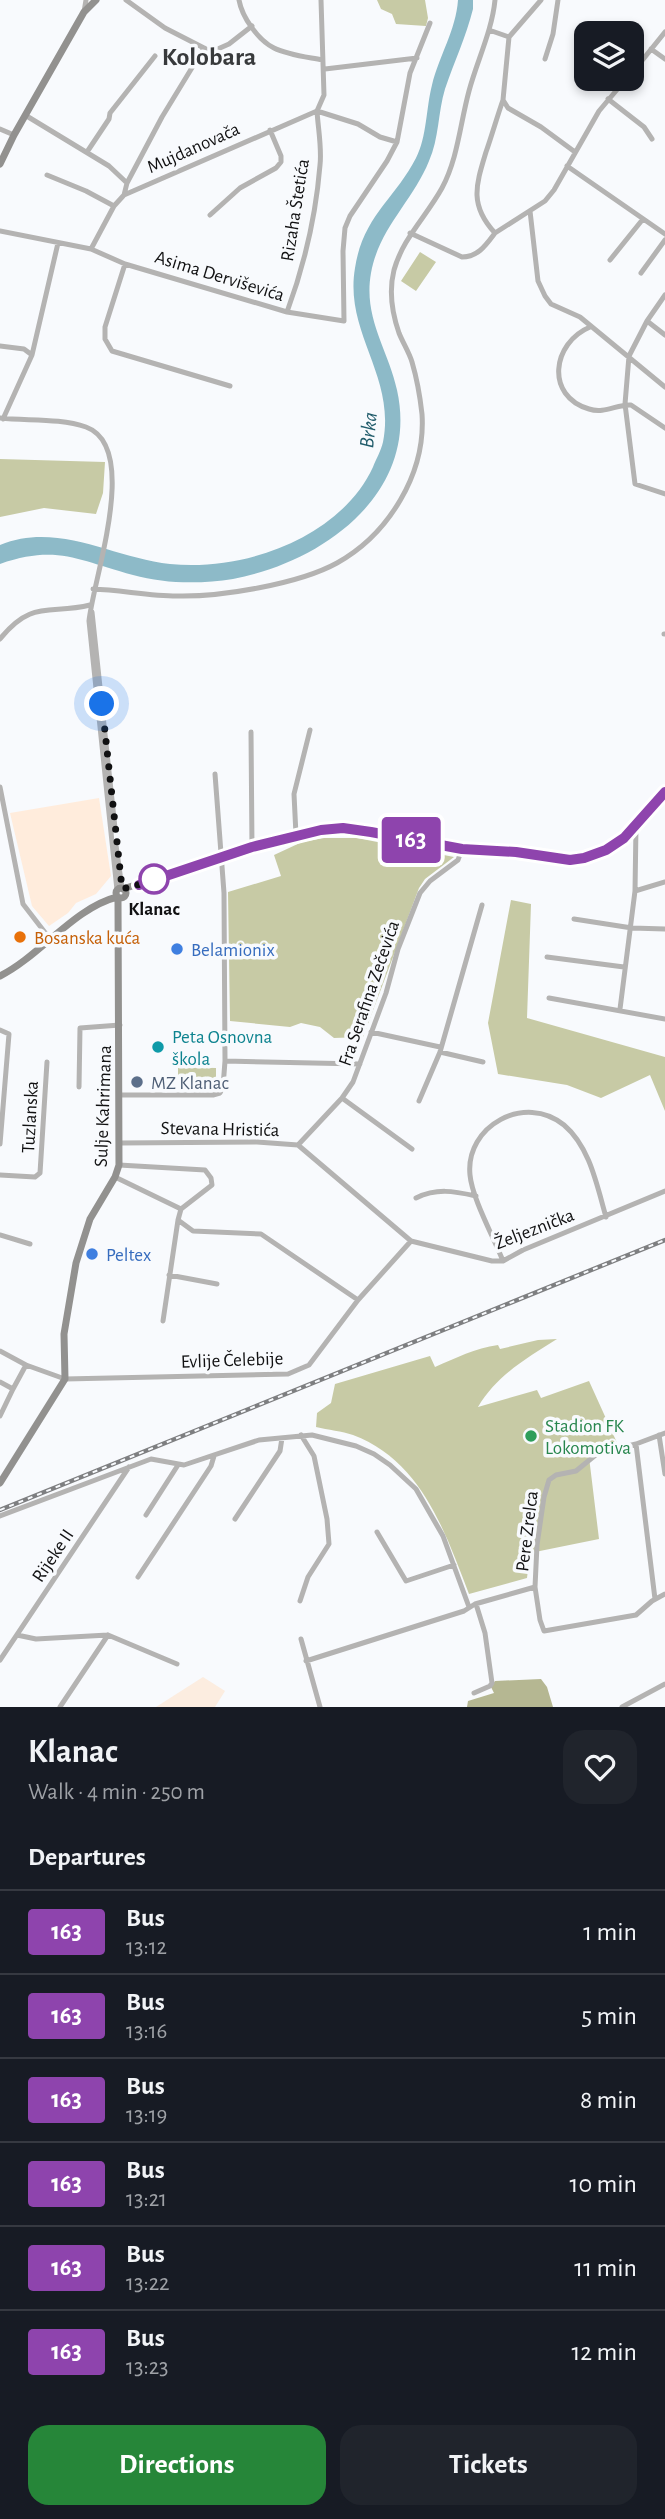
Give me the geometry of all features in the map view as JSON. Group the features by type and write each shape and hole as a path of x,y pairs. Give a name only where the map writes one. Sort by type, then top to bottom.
{"main road":[{"path":"0,164 84,12 96,0"},
{"path":"0,976 105,902 139,885 252,847 296,835 343,828 462,849 516,852 570,860 606,850 636,826 665,792"},
{"name":"Sulje Kahrimana","path":"65,1379 64,1334 76,1263 90,1219 115,1177 119,1165 120,895"},
{"path":"0,1483 65,1379"}],"street":[{"path":"84,12 86,0"},
{"path":"126,0 165,28 211,52 219,51 252,26"},
{"path":"239,0 242,11 252,26 272,47 322,60"},
{"path":"321,0 324,95 317,111 358,124 397,142 410,73 430,23"},
{"path":"93,589 177,596 219,593 280,583 336,564 357,551 393,512 413,474 421,435 419,390 392,305 393,272 401,249 441,188 449,170 495,0"},
{"path":"495,233 481,212 476,197 476,183 503,100 509,37 541,0"},
{"path":"545,59 556,22 558,0"},
{"path":"489,30 509,37"},
{"path":"644,58 665,32"},
{"path":"124,195 127,183 162,117 204,48"},
{"path":"651,49 665,59"},
{"path":"87,152 109,119 110,113 155,56"},
{"path":"324,69 417,58"},
{"path":"410,233 467,258 486,246 495,233 521,218 550,195 615,91"},
{"path":"608,99 643,127 652,139"},
{"path":"503,100 508,108 541,127 575,152"},
{"name":"Mujdanovača","path":"91,249 114,206 124,195 317,111"},
{"name":"Rizaha Štetića","path":"288,312 299,280 321,162 317,111"},
{"path":"25,115 109,166 127,183"},
{"path":"0,129 14,135"},
{"path":"210,215 240,188 276,168 281,162 270,130"},
{"name":"Asima Derviševića","path":"0,230 91,249 125,264 288,312 344,321 345,228 397,142"},
{"path":"567,166 665,234"},
{"path":"47,175 114,206"},
{"path":"530,211 538,281 551,304 580,317 665,387"},
{"path":"610,260 643,219"},
{"path":"641,273 665,240"},
{"path":"58,243 32,355 1,419 85,427 101,437 110,452 112,463 108,526 90,605 94,621 120,895"},
{"path":"125,264 104,332 112,351 230,386"},
{"path":"665,295 647,321 629,356 625,404 635,484 665,494"},
{"path":"647,321 665,335"},
{"path":"590,327 569,339 562,350 559,374 562,386 569,396 578,405 589,410 614,410 625,404 631,405 665,428"},
{"path":"0,346 24,349 32,355"},
{"path":"0,639 15,622 39,610 75,609 90,605"},
{"path":"296,835 294,794 310,730"},
{"path":"251,732 252,847"},
{"path":"120,1095 213,1096 222,1091 225,1061 224,893 215,774"},
{"path":"0,788 25,908 50,939"},
{"path":"620,1009 624,967 632,928 636,826"},
{"name":"Fra Serafina Zečevića","path":"298,1145 342,1098 353,1082 420,892 458,859 462,849"},
{"path":"635,891 665,882"},
{"path":"419,1101 440,1050 482,905"},
{"path":"575,919 632,928 665,929"},
{"path":"547,957 624,967"},
{"path":"549,998 665,1019"},
{"path":"79,1087 80,1028 120,1025"},
{"name":"Tuzlanska","path":"0,1030 9,1034 0,1144"},
{"path":"371,1032 483,1062"},
{"path":"225,1061 360,1064"},
{"name":"Tuzlanska","path":"0,1175 36,1177 40,1173 47,1062"},
{"path":"342,1098 412,1149"},
{"path":"503,1261 470,1176 471,1155 479,1137 503,1117 520,1112 541,1113 562,1124 575,1137 592,1167 606,1217"},
{"name":"Stevana Hristića","path":"120,1143 257,1142 298,1145 411,1241"},
{"path":"119,1165 205,1170 211,1178 212,1185 181,1209 163,1321"},
{"path":"115,1177 181,1209"},
{"path":"415,1198 443,1190 476,1196"},
{"name":"Željeznička","path":"411,1241 492,1261 503,1261 523,1250 665,1191"},
{"path":"178,1220 193,1231 261,1234 358,1300"},
{"path":"0,1235 30,1244"},
{"name":"Evlije Čelebije","path":"0,1352 65,1379 288,1374 309,1365 358,1300 411,1241"},
{"path":"169,1275 217,1284"},
{"path":"0,1416 26,1365"},
{"path":"0,1382 13,1389"},
{"path":"662,1434 665,1474"},
{"name":"Pere Zrelca","path":"535,1587 537,1545 549,1480 556,1475 576,1471 598,1453 636,1444 662,1434"},
{"path":"300,1601 308,1577 329,1544 327,1519 314,1456 301,1435"},
{"path":"0,1516 156,1458 178,1465 259,1440 301,1435 312,1435 356,1446 390,1465 416,1489 443,1536 485,1633 492,1683 474,1692"},
{"path":"234,1519 280,1451 282,1438"},
{"path":"636,1444 655,1599"},
{"path":"138,1577 211,1466 214,1456"},
{"path":"146,1515 178,1465"},
{"name":"Rijeke II","path":"0,1660 130,1467"},
{"path":"377,1532 406,1581 454,1566"},
{"path":"306,1661 464,1611 472,1605 535,1587 544,1631 636,1615 665,1594"},
{"path":"17,1635 36,1639 108,1636 177,1664"},
{"path":"60,1707 108,1636"},
{"path":"301,1639 320,1707"},
{"path":"622,1707 664,1687"}],"shaded area":[{"path":"99,798 111,876 96,894 76,903 68,913 49,926 32,906 10,813"},
{"path":"203,1677 225,1691 215,1707 156,1707"}],"green space":[{"path":"377,0 425,0 428,18 426,26 396,24 392,14 381,9"},
{"path":"420,252 436,262 416,291 401,281"},
{"path":"0,459 105,462 103,493 96,514 44,508 0,517"},
{"path":"324,838 357,838 454,857 425,879 419,888 363,1037 334,1038 320,1027 301,1023 290,1027 230,1021 228,892 281,876 274,855 302,842"},
{"path":"511,900 531,904 527,1018 665,1057 665,1111 650,1075 601,1098 567,1085 498,1074 488,1023"},
{"path":"178,1067 216,1068 216,1088 178,1088"},
{"path":"557,1339 503,1376 478,1407 537,1390 541,1398 589,1381 618,1445 589,1457 599,1539 530,1553 527,1578 469,1594 440,1523 414,1480 397,1462 377,1447 344,1432 316,1427 317,1413 331,1403 335,1384 430,1356 435,1367 490,1346 498,1345 500,1349 538,1340"},
{"path":"541,1679 547,1687 553,1707 467,1707 468,1701 494,1693 491,1687 495,1681"}],"water":[{"path":"458,0 473,0 473,9 445,89 432,153 414,189 381,242 371,273 370,304 397,390 400,427 394,461 379,491 357,517 331,539 300,557 233,579 170,582 53,555 20,558 0,564 0,545 43,537 85,543 170,564 228,562 287,545 314,531 338,513 358,492 381,449 385,418 383,396 357,313 355,268 359,250 372,221 408,172 420,150 432,85 454,22"}],"railway":[{"path":"0,1510 665,1240"}],"bus line":[{"name":"163","path":"139,885 252,847 307,832 343,828 462,849 516,852 556,859 584,858 606,850 624,838 665,792"}],"place":[{"name":"Klanac","path":"154,879"},
{"name":"Bosanska kuća","path":"20,937"},
{"name":"Belamionix","path":"177,949"},
{"name":"Peta Osnovna škola","path":"158,1047"},
{"name":"MZ Klanac","path":"137,1082"},
{"name":"Peltex","path":"92,1254"},
{"name":"Stadion FK Lokomotiva","path":"531,1436"}],"district":[{"name":"Kolobara","path":"209,56"}],"route":[{"path":"102,704 122,888 159,877 154,879"}],"water label":[{"name":"Brka","path":"368,430"}]}
